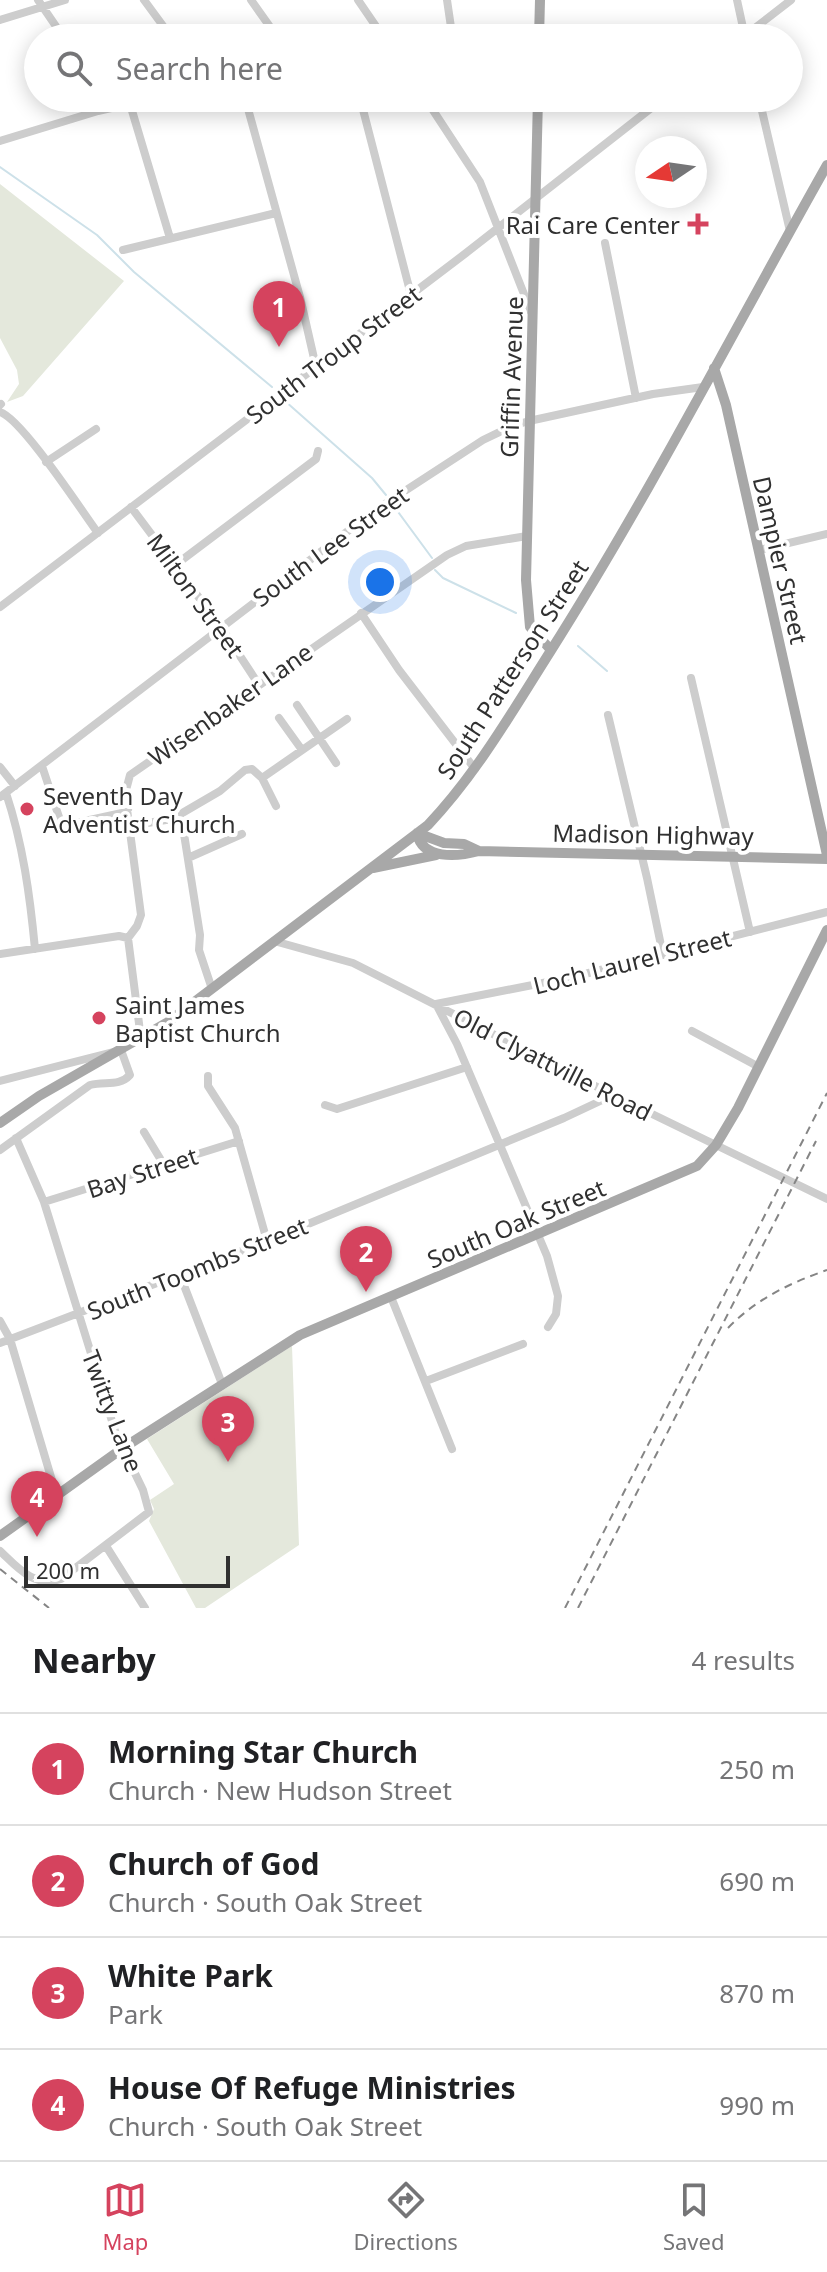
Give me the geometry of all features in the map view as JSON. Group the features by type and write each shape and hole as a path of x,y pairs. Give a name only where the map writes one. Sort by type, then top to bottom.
{"main road":[{"path":"539,24 540,0"},
{"name":"Griffin Avenue","path":"537,112 526,580 529,620 551,650"},
{"name":"South Patterson Street","path":"0,1123 39,1096 141,1039 212,989 436,816 475,769 608,561 827,165"},
{"name":"Dampier Street","path":"714,368 726,405 827,857"},
{"path":"368,869 443,849 438,837 436,816"},
{"name":"Madison Highway","path":"417,833 443,849 464,844 479,851 827,857"},
{"name":"South Oak Street","path":"0,1536 123,1448 300,1335 687,1172 704,1161 759,1067 827,930"}],"street":[{"path":"0,20 40,4 65,0"},
{"path":"144,0 162,24"},
{"path":"251,0 268,24"},
{"path":"358,0 374,24"},
{"path":"447,0 451,24"},
{"path":"737,0 742,24"},
{"path":"761,24 791,0"},
{"path":"40,4 54,24"},
{"path":"0,141 100,112"},
{"path":"132,112 170,238"},
{"path":"249,112 316,367"},
{"path":"364,112 411,295"},
{"path":"434,112 480,182 532,317"},
{"name":"South Troup Street","path":"0,607 411,295 646,112"},
{"path":"762,112 791,231"},
{"path":"123,250 276,213"},
{"path":"605,243 636,398"},
{"name":"South Lee Street","path":"3,795 398,495 483,440 529,421 703,387"},
{"path":"0,407 46,462 98,533"},
{"path":"46,462 96,429"},
{"path":"174,566 316,459 318,451"},
{"name":"Milton Street","path":"131,507 221,627 259,685"},
{"path":"759,550 827,534"},
{"name":"Wisenbaker Lane","path":"141,1039 128,938 141,915 126,787 133,772 361,613 461,548 527,536"},
{"path":"361,613 399,670 475,769"},
{"path":"691,678 750,932"},
{"path":"297,705 336,763"},
{"path":"608,715 663,955"},
{"path":"279,718 302,750"},
{"path":"262,778 347,719"},
{"path":"42,766 62,826 128,809"},
{"path":"0,767 15,786"},
{"path":"129,826 172,819 220,791 245,770 252,769 262,778 276,806"},
{"path":"3,795 17,827 30,897 35,949"},
{"path":"172,819 182,826 200,935 199,950 212,989"},
{"path":"188,858 242,834"},
{"name":"Loch Laurel Street","path":"436,1004 537,985 827,912"},
{"path":"0,954 119,936 128,938"},
{"name":"Old Clyattville Road","path":"274,941 353,963 827,1199"},
{"path":"436,1004 467,1067 539,1235 558,1296 556,1314 548,1327"},
{"path":"692,1031 759,1067"},
{"path":"0,1081 121,1050 130,1075 124,1081 90,1085 0,1150"},
{"path":"325,1105 337,1109 467,1067"},
{"path":"208,1076 208,1086 231,1120 239,1141 267,1241"},
{"name":"South Toombs Street","path":"0,1343 267,1241 613,1095"},
{"path":"144,1132 164,1165"},
{"name":"Twitty Lane","path":"0,1551 33,1579 46,1582 61,1579 149,1512 143,1490 116,1434 44,1202 16,1138"},
{"name":"Bay Street","path":"44,1202 239,1141"},
{"path":"180,1275 222,1384"},
{"path":"391,1297 452,1449"},
{"path":"0,1321 10,1339 56,1494"},
{"path":"426,1381 523,1344"},
{"path":"106,1546 145,1608"}],"shaded area":[{"path":"0,184 124,281 23,396 7,402 19,384 17,370 0,338"},
{"path":"292,1346 299,1545 205,1608 196,1608 149,1521 154,1509 150,1500 174,1484 147,1439"}],"waterway":[{"path":"0,167 97,235 134,272 272,387"},
{"path":"285,401 372,478 386,495"},
{"path":"393,505 432,558"},
{"path":"435,570 443,578 516,613"},
{"path":"578,646 607,671"}],"railway":[{"path":"565,1608 827,1093"},
{"path":"578,1608 816,1141"},
{"path":"728,1328 774,1293 827,1270"},
{"path":"0,1569 49,1608"}],"place":[{"name":"Rai Care Center","path":"698,224"},
{"name":"Morning Star Church","path":"279,347"},
{"name":"Seventh Day Adventist Church","path":"27,809"},
{"name":"Saint James Baptist Church","path":"99,1018"},
{"name":"Church of God","path":"366,1292"},
{"name":"White Park","path":"228,1462"},
{"name":"House Of Refuge Ministries","path":"37,1537"}]}
